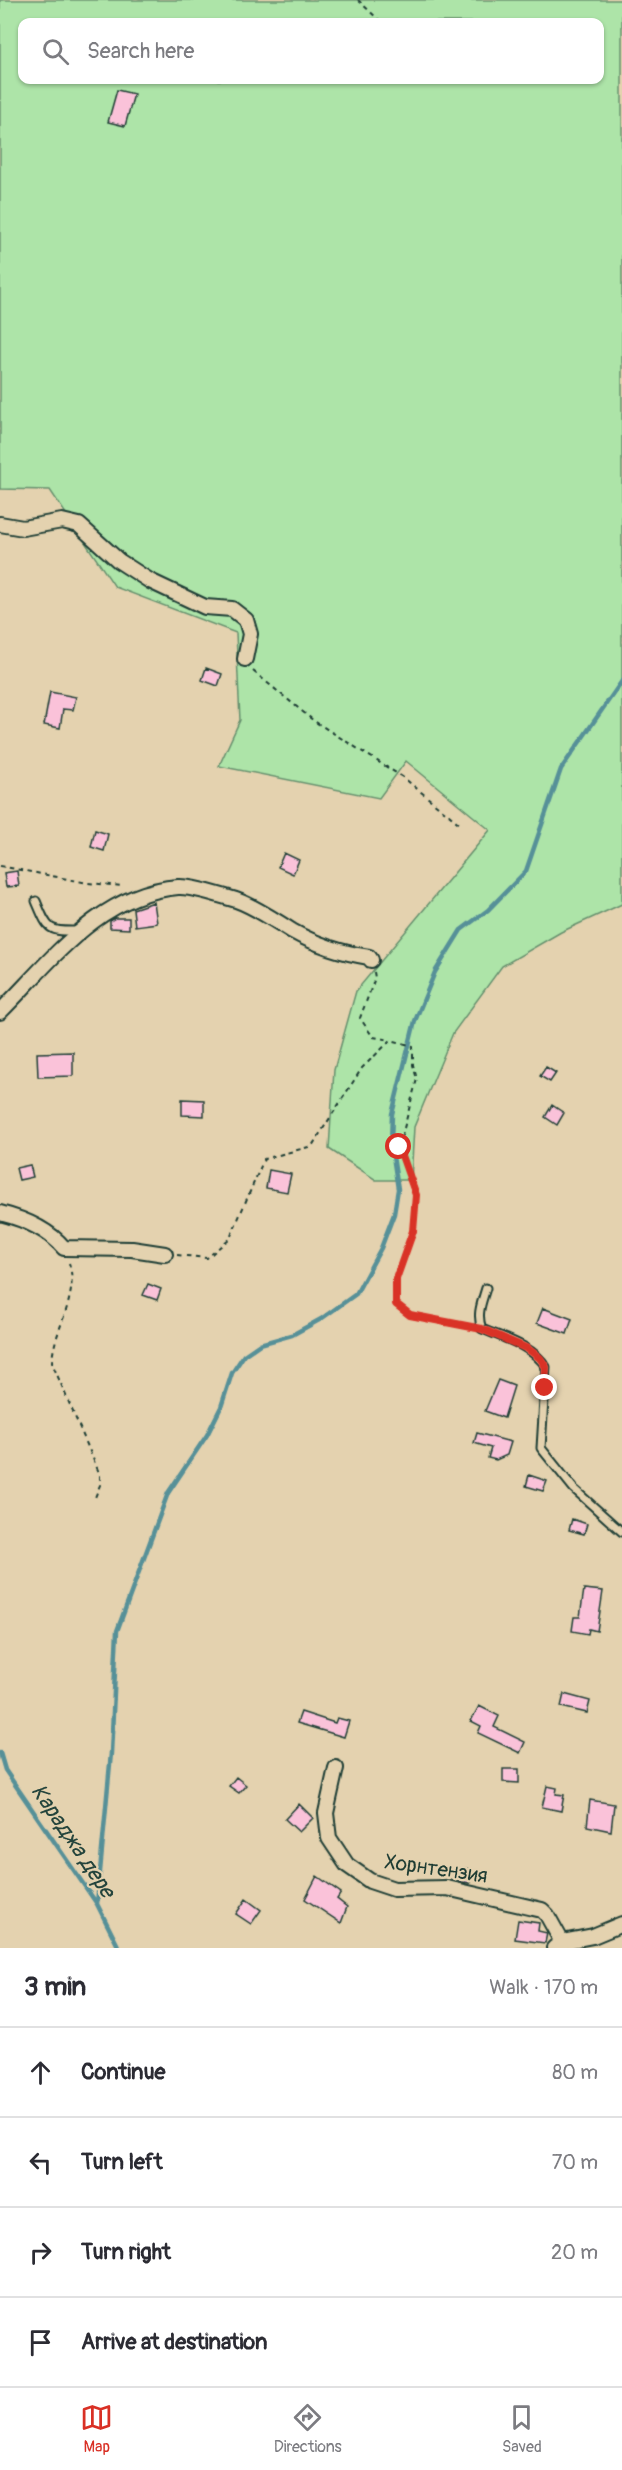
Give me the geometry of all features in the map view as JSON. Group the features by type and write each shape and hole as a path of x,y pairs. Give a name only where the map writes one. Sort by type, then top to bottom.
{"street":[{"path":"0,524 23,528 62,521 79,525 119,561 150,581 205,607 232,609 246,620 250,634 245,659"},
{"path":"0,1012 81,930 110,909 146,894 180,887 236,900 294,932 351,954 369,957 371,960"},
{"path":"0,1213 17,1217 54,1236 64,1248 132,1249 165,1254"},
{"name":"Хорнтензия","path":"336,1768 326,1813 328,1838 347,1865 370,1881 394,1889 447,1888 542,1910 548,1915 558,1945"},
{"path":"558,1945 593,1936 622,1924"}],"lane":[{"path":"36,901 46,926 55,932 81,930"},
{"path":"486,1288 479,1314 482,1329 528,1349 540,1358 548,1374 541,1448 574,1489 622,1532"}],"path":[{"path":"358,0 377,18"},
{"path":"245,659 254,672 314,721 404,778 461,825"},
{"path":"0,866 88,884 127,886"},
{"path":"371,960 375,978 360,1018 374,1037 413,1046 413,1065 417,1079 399,1147 416,1195 413,1231 396,1279 396,1304 410,1315 482,1329"},
{"path":"165,1254 207,1258 230,1238 264,1159 312,1146 362,1068 392,1040"},
{"path":"64,1248 71,1269 70,1290 66,1315 52,1349 52,1363 100,1475 94,1500"}],"green space":[{"path":"0,0 622,0 622,904 561,932 502,966 453,1033 414,1127 411,1180 376,1180 329,1149 334,1070 356,991 490,830 406,761 379,798 219,766 240,720 236,633 115,587 50,490 0,489"}],"building":[{"path":"117,90 134,94 125,126 108,122"},
{"path":"206,668 222,674 218,686 202,680"},
{"path":"50,692 76,697 73,710 63,709 60,728 44,725"},
{"path":"95,830 108,834 104,851 91,847"},
{"path":"284,853 299,860 293,874 278,867"},
{"path":"17,871 19,886 6,887 4,873"},
{"path":"154,902 157,923 135,926 133,909"},
{"path":"115,918 129,918 129,929 110,928 110,921"},
{"path":"73,1052 73,1076 38,1077 37,1053"},
{"path":"546,1067 556,1073 550,1082 540,1076"},
{"path":"182,1099 204,1100 204,1116 182,1115"},
{"path":"552,1105 564,1113 557,1125 545,1117"},
{"path":"30,1165 33,1177 19,1180 16,1168"},
{"path":"269,1170 291,1174 287,1192 266,1188"},
{"path":"148,1284 161,1289 157,1300 143,1295"},
{"path":"543,1308 572,1319 567,1334 537,1323"},
{"path":"498,1380 514,1386 504,1418 485,1411"},
{"path":"477,1433 511,1442 507,1455 496,1460 488,1458 491,1448 474,1443"},
{"path":"529,1475 547,1481 543,1491 526,1486"},
{"path":"572,1519 587,1524 584,1534 569,1530"},
{"path":"584,1589 603,1591 597,1631 589,1629 588,1634 572,1631 574,1617 580,1617"},
{"path":"564,1694 590,1701 587,1713 561,1707"},
{"path":"479,1706 499,1716 494,1727 525,1742 520,1753 478,1733 481,1726 471,1721"},
{"path":"301,1712 335,1723 337,1718 349,1721 344,1737 297,1723"},
{"path":"503,1769 519,1769 519,1783 503,1782"},
{"path":"236,1777 246,1785 239,1793 229,1786"},
{"path":"547,1786 557,1788 556,1794 564,1795 561,1811 542,1807"},
{"path":"590,1800 614,1804 611,1831 587,1826"},
{"path":"299,1804 313,1818 299,1832 285,1819"},
{"path":"459,1868 471,1869 470,1883 458,1881"},
{"path":"317,1876 341,1893 337,1899 347,1907 341,1923 305,1899"},
{"path":"246,1899 261,1910 251,1924 236,1914"},
{"path":"518,1920 539,1923 538,1931 547,1933 545,1943 515,1939"}],"waterway":[{"path":"97,1904 111,1753 117,1631 168,1493 207,1435 221,1407 232,1373 244,1355 260,1344 292,1335 321,1319 356,1294 381,1248 394,1214 398,1189 391,1143 392,1114 415,1021 435,972 461,930 488,910 526,871 561,769 622,681"},
{"name":"Караджа дере","path":"0,1753 5,1770 97,1904 119,1948"}],"route":[{"path":"399,1147 416,1195 413,1231 396,1279 396,1304 410,1315 482,1329 528,1349 540,1358 546,1367 548,1374 545,1388"}]}
